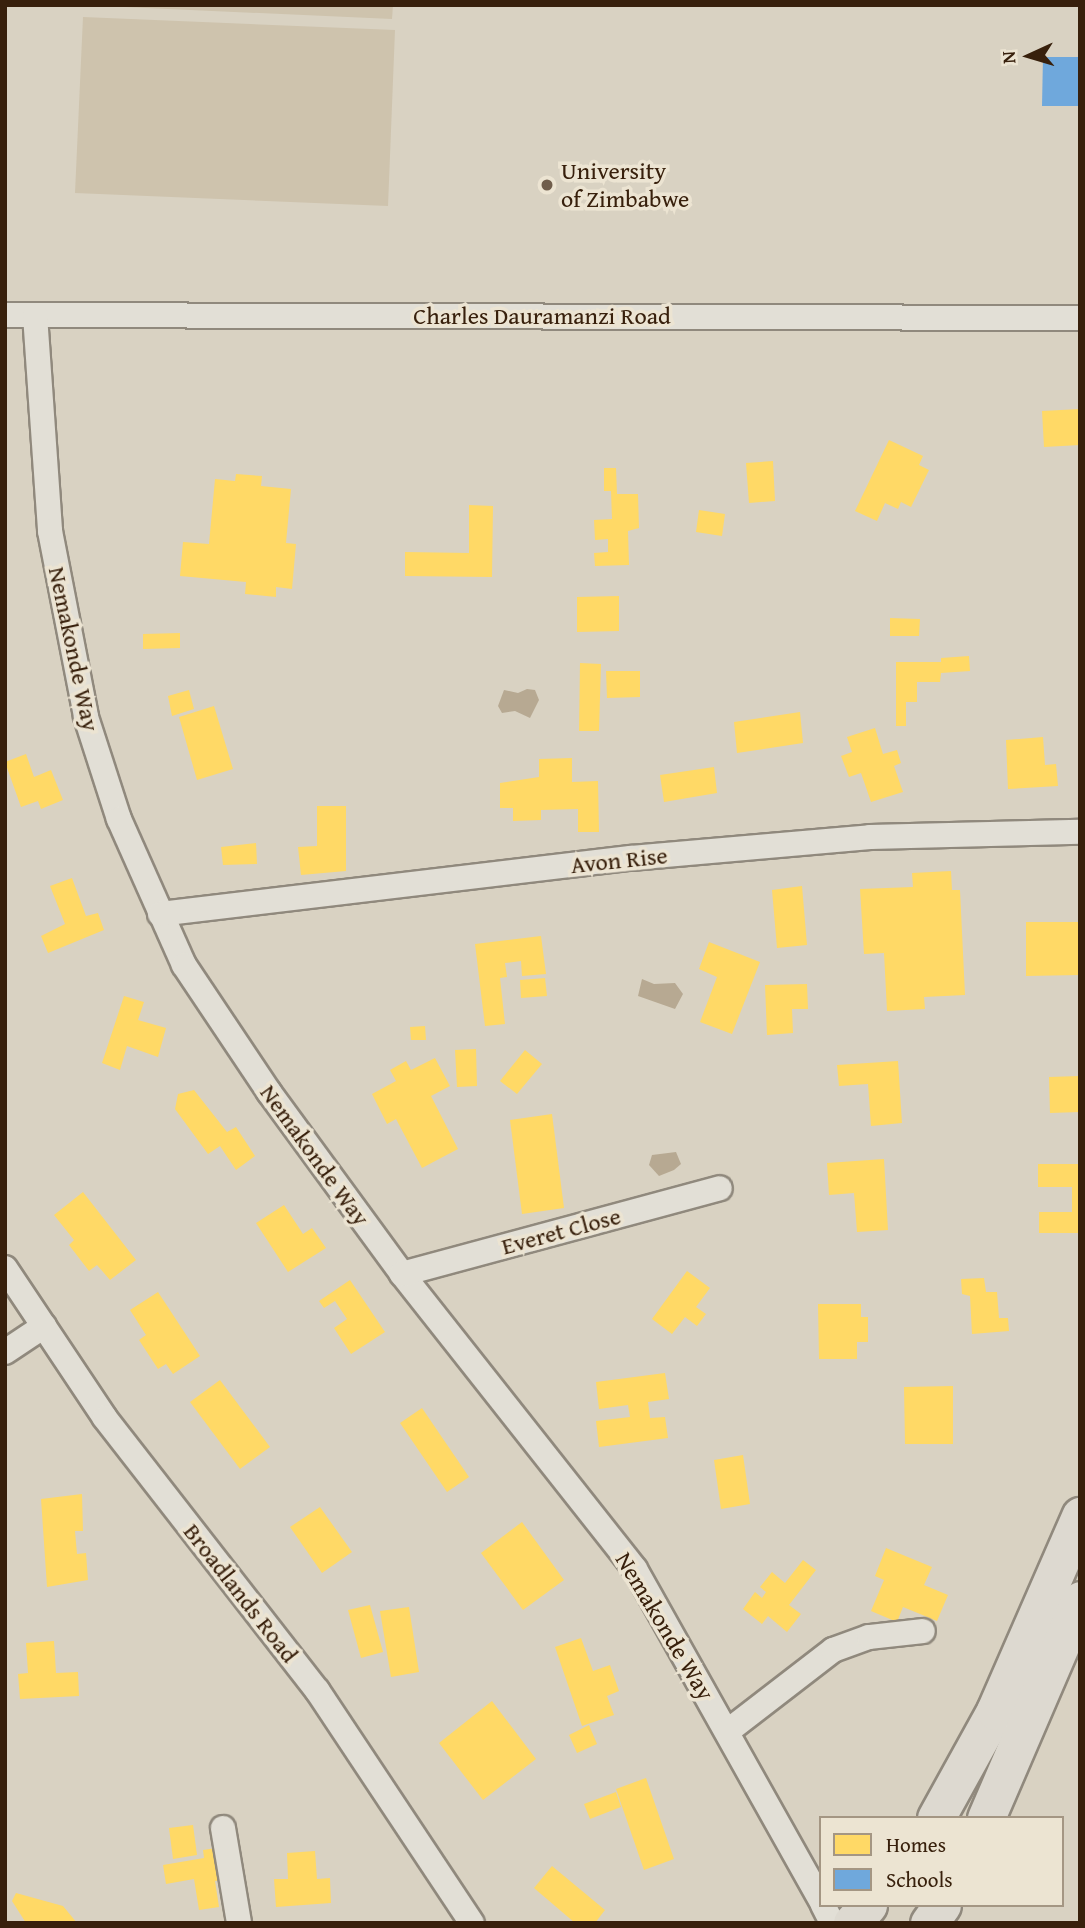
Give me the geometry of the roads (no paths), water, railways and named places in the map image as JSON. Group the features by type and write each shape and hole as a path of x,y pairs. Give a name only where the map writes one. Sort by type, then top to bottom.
{"highway":[{"path":"937,1816 995,1711 1080,1516"},
{"path":"987,1816 1080,1600"},
{"path":"852,1923 866,1907"},
{"path":"929,1923 941,1907"}],"street":[{"name":"Charles Dauramanzi Road","path":"5,315 1080,318"},
{"name":"Nemakonde Way","path":"35,315 50,531 86,717 119,819 184,965 269,1092 402,1273 635,1569 819,1898"},
{"name":"Avon Rise","path":"160,914 658,856 870,837 1080,832"},
{"name":"Everet Close","path":"402,1273 720,1188"},
{"name":"Broadlands Road","path":"5,1268 105,1418 317,1690 472,1923"},
{"path":"5,1352 44,1326"},
{"path":"728,1731 833,1650 869,1637 923,1631"},
{"path":"223,1828 239,1923"},
{"name":"Nemakonde Way","path":"824,1907 832,1923"}],"place":[{"name":"University of Zimbabwe","path":"547,185"}]}
